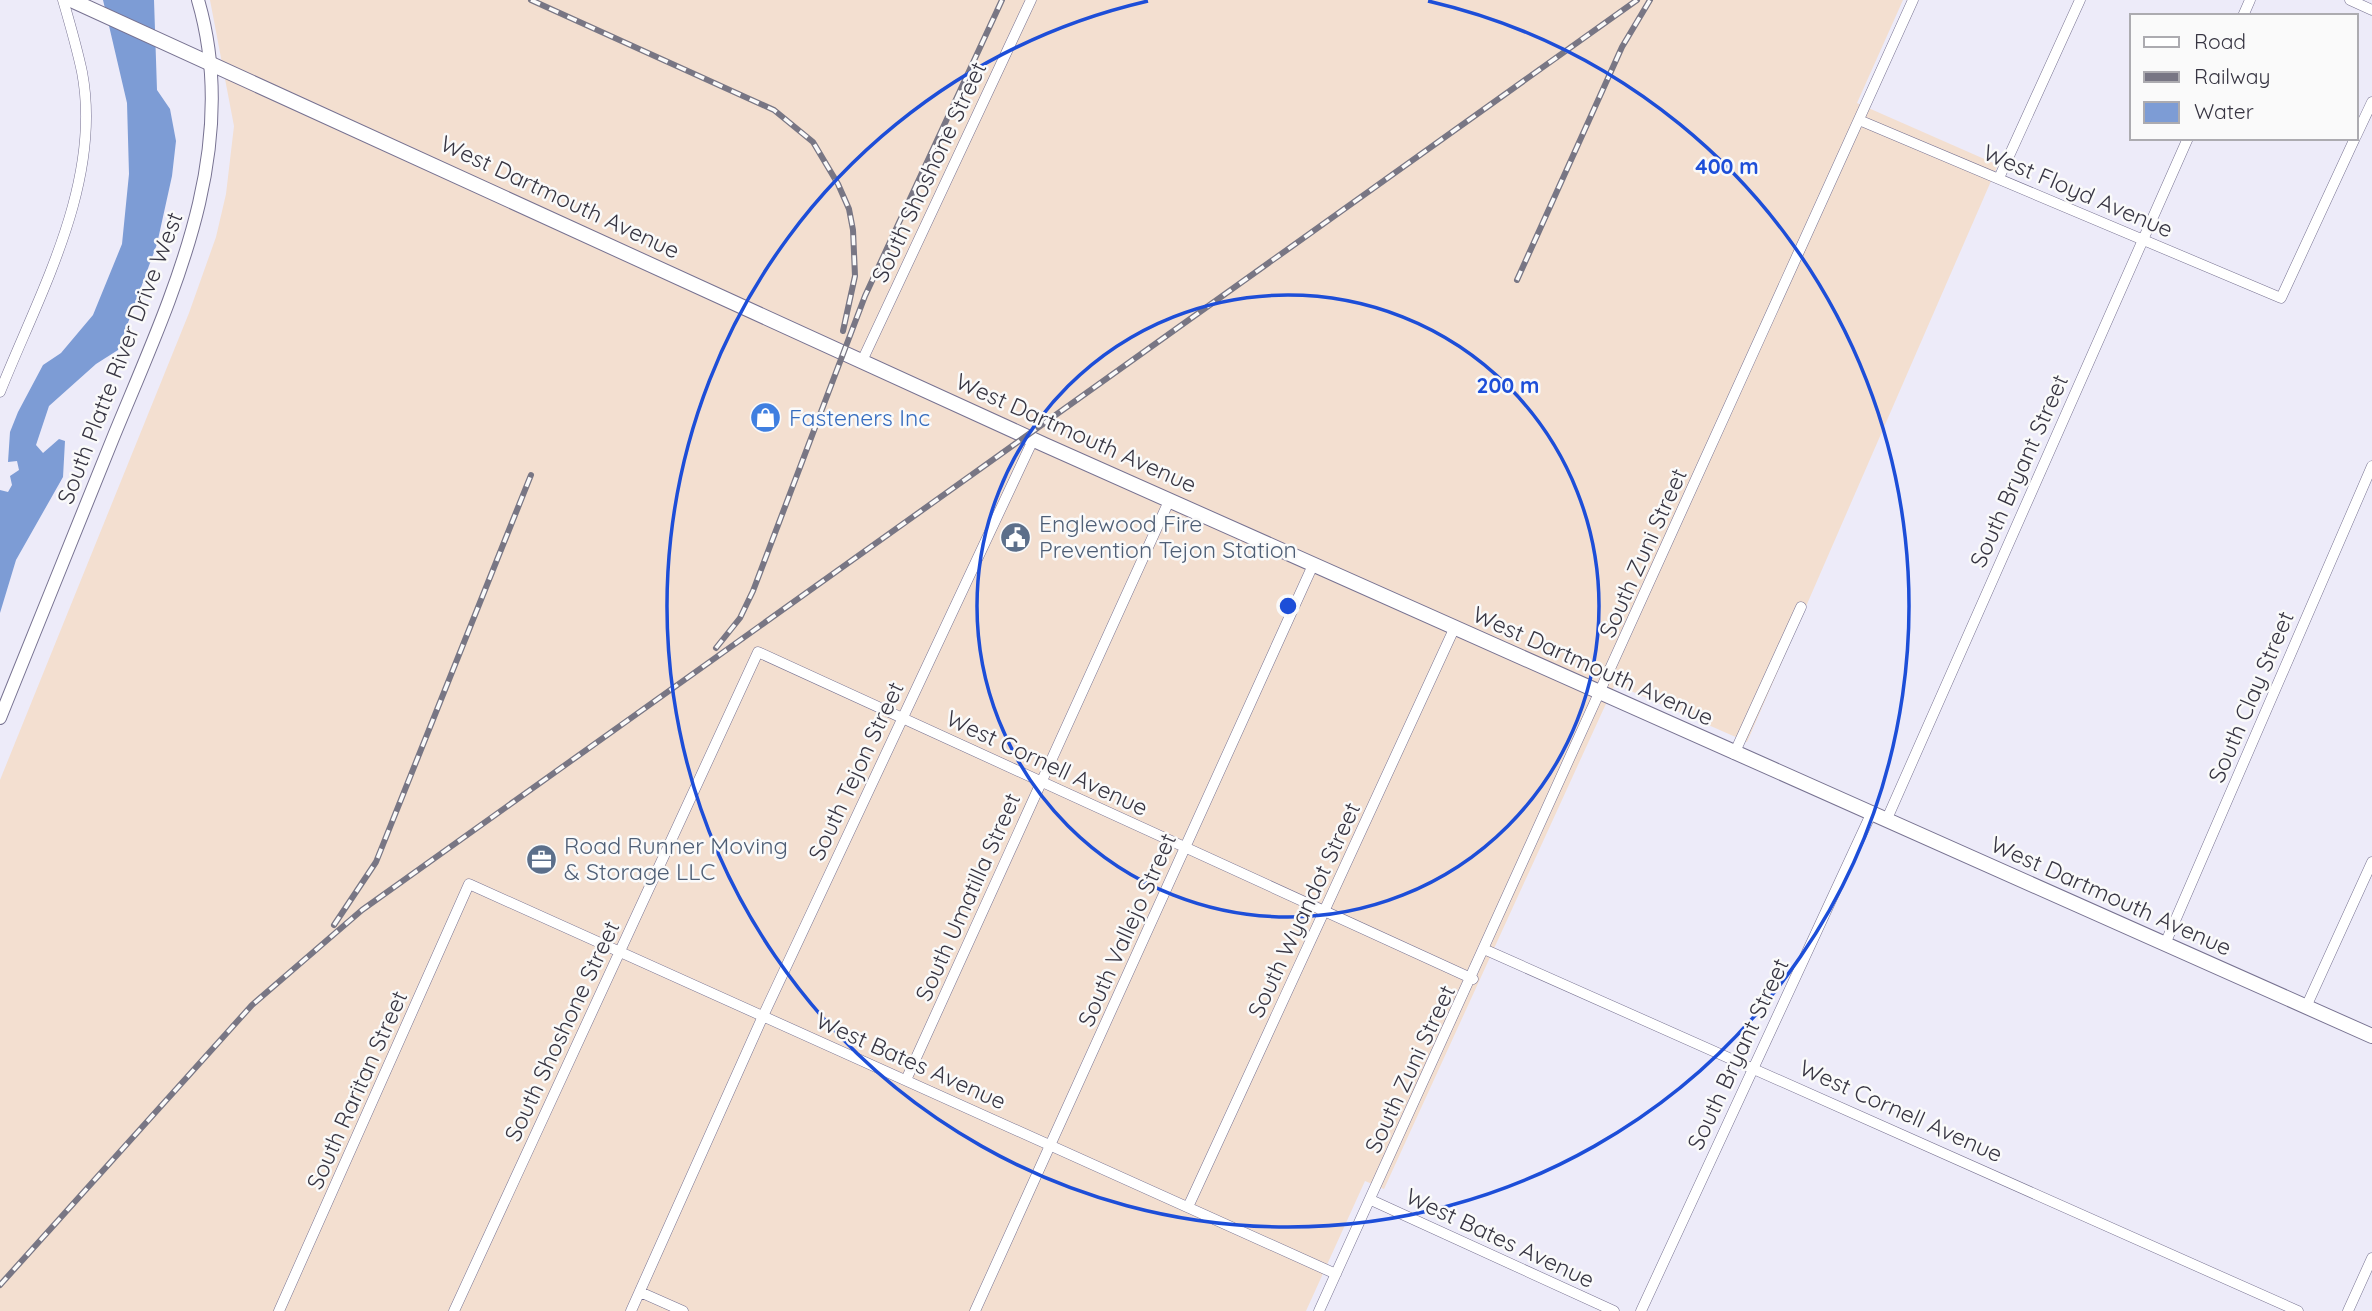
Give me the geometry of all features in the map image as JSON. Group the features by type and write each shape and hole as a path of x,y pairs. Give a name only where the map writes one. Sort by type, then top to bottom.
{"main road":[{"name":"West Dartmouth Avenue","path":"70,1 193,53 1033,440 2372,1036"}],"street":[{"name":"South Platte River Drive West","path":"0,718 188,251 207,163 211,124 210,61 198,0"},
{"name":"South Shoshone Street","path":"862,361 1031,0"},
{"name":"South Zuni Street","path":"1319,1311 1473,979 1741,376 1913,0"},
{"path":"1999,178 2080,0"},
{"path":"2350,0 2372,10"},
{"path":"0,392 65,229 82,158 82,74 70,1"},
{"path":"2358,133 2372,102"},
{"name":"West Floyd Avenue","path":"1859,120 2281,298 2355,140"},
{"name":"South Bryant Street","path":"1886,821 2187,140"},
{"name":"South Tejon Street","path":"631,1311 763,1016 1033,440"},
{"name":"South Clay Street","path":"2165,944 2372,466"},
{"name":"South Umatilla Street","path":"906,1080 1170,501"},
{"name":"South Vallejo Street","path":"975,1311 1313,565"},
{"path":"1734,754 1801,607"},
{"name":"South Wyandot Street","path":"1188,1207 1454,629"},
{"name":"South Shoshone Street","path":"454,1311 758,652"},
{"name":"West Cornell Avenue","path":"758,652 1473,979"},
{"name":"South Bryant Street","path":"1641,1311 1871,814"},
{"path":"2306,1007 2372,862"},
{"name":"West Bates Avenue","path":"470,884 1336,1274"},
{"name":"South Raritan Street","path":"279,1311 470,884"},
{"name":"West Cornell Avenue","path":"1486,950 1753,1066 2298,1311"},
{"name":"West Bates Avenue","path":"1371,1200 1614,1311"},
{"path":"2348,1311 2372,1258"},
{"path":"640,1292 683,1311"}],"shaded area":[{"path":"210,0 1903,0 1857,103 1998,165 1747,742 1615,684 1384,1189 1365,1181 1306,1311 0,1311 0,780 189,313 216,237 226,194 234,126"}],"water":[{"path":"103,0 154,0 157,90 170,109 176,141 172,176 157,244 118,350 96,364 49,406 36,445 43,453 59,439 65,441 63,477 16,560 0,613 0,490 8,492 12,485 10,476 19,470 17,461 8,462 10,432 43,365 61,353 93,315 122,244 129,174 127,103"}],"railway":[{"path":"531,0 774,110 813,142 838,184 849,209 853,230 855,276 843,331"},
{"path":"716,648 740,618 753,591 865,296 1002,0"},
{"path":"0,1285 252,1005 362,910 1637,0"},
{"path":"1517,280 1622,47 1650,0"},
{"path":"334,925 376,862 531,475"}],"place":[{"name":"Fasteners Inc","path":"766,418"},
{"name":"Englewood Fire Prevention Tejon Station","path":"1016,537"},
{"name":"Road Runner Moving & Storage LLC","path":"541,859"}]}
